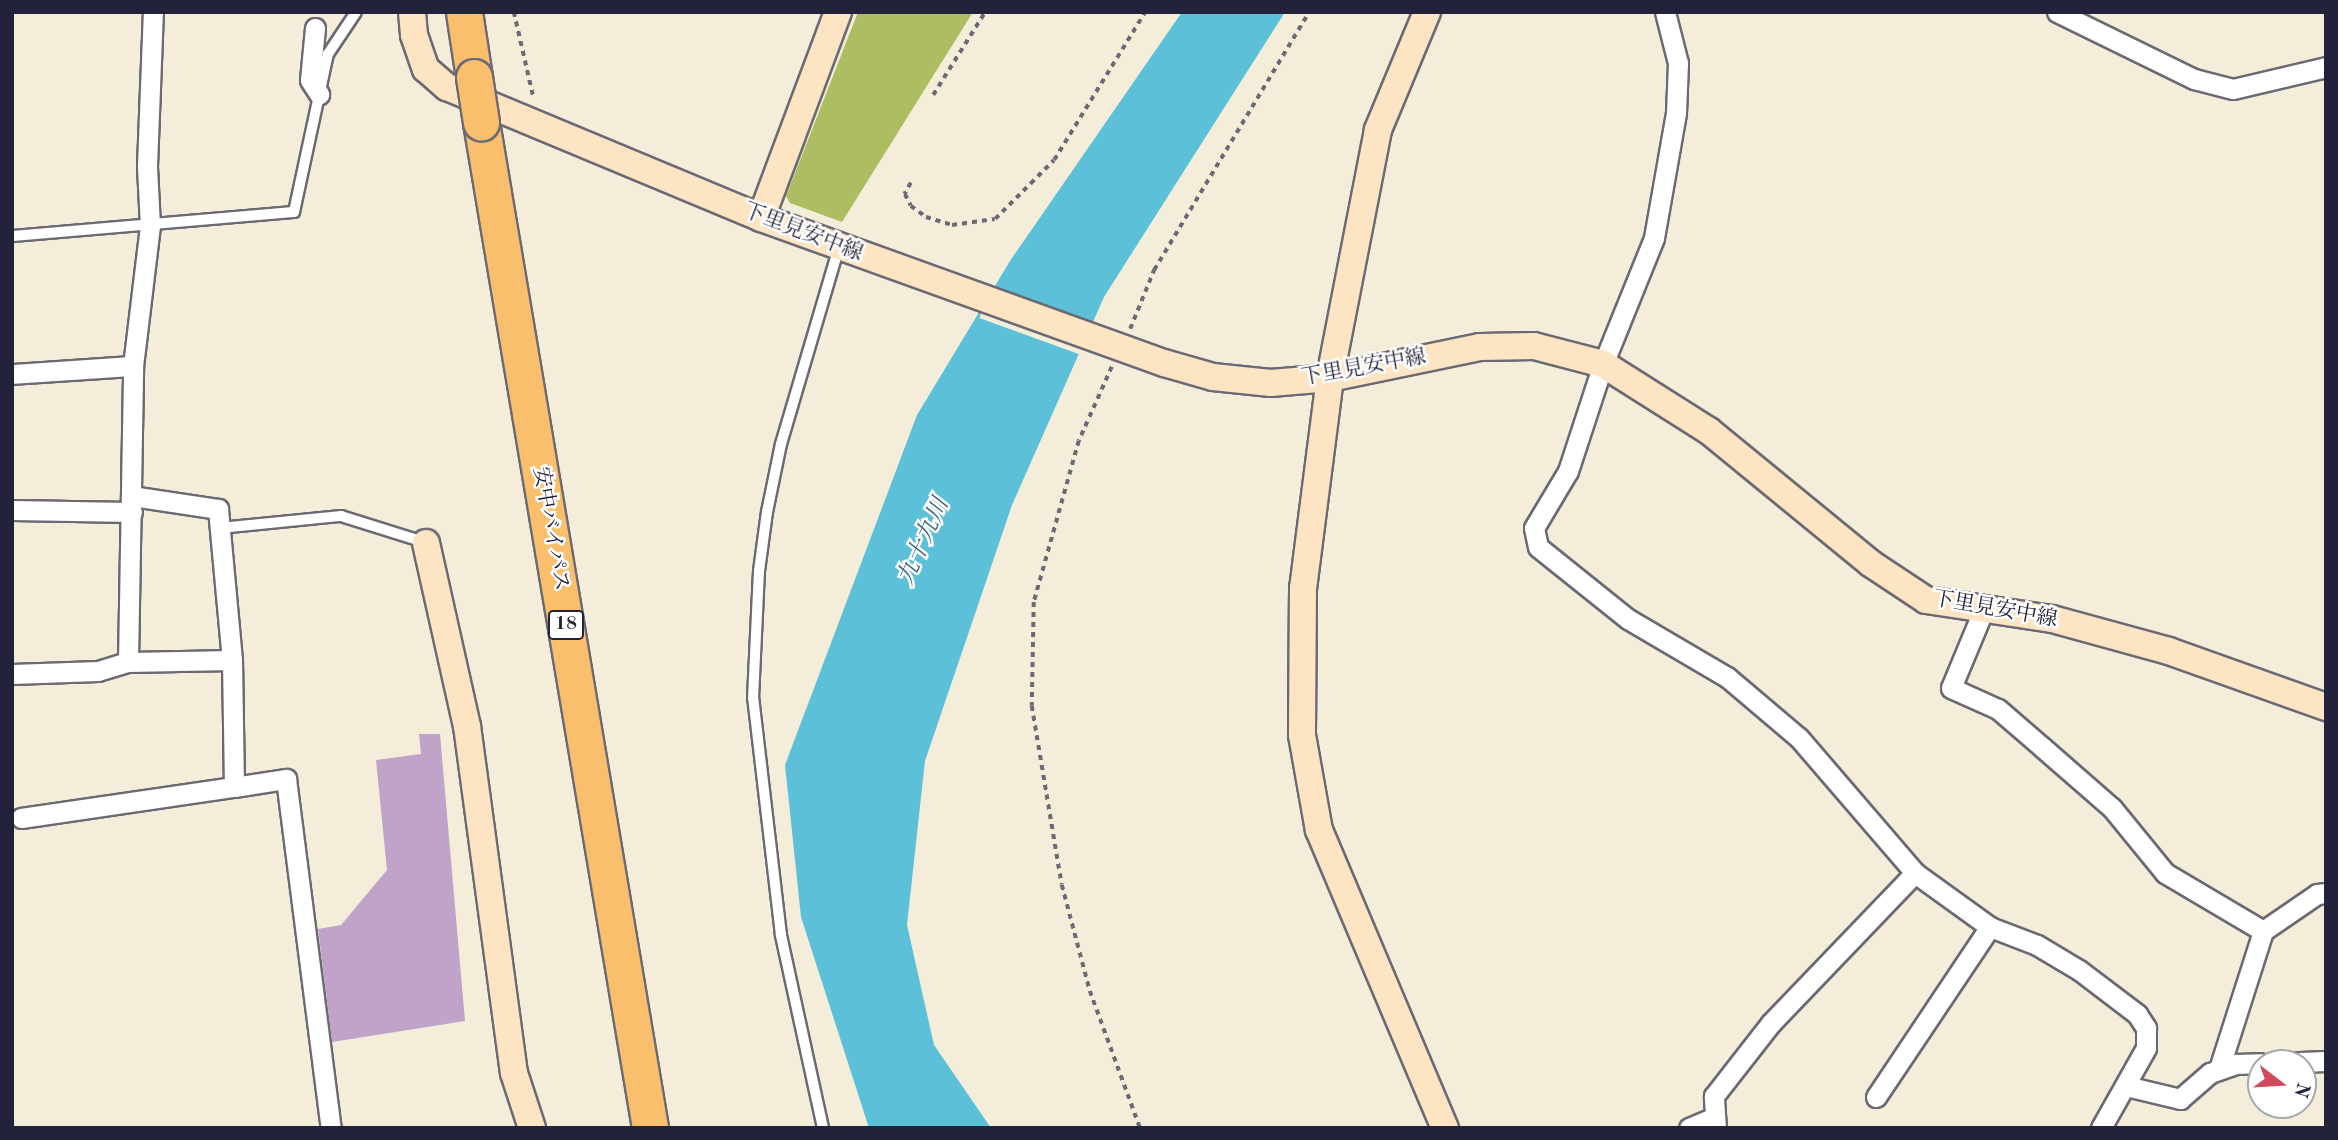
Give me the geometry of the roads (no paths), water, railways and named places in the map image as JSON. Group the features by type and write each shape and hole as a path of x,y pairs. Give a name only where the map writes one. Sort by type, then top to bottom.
{"highway":[{"name":"安中バイパス","path":"464,12 650,1128"}],"main road":[{"name":"下里見安中線","path":"412,12 414,35 426,69 447,87 761,218 1117,348 1213,377 1271,383 1330,379 1480,347 1534,346 1603,364 1709,431 1870,563 1926,600 1983,611 2052,619 2169,651 2326,707"},
{"path":"761,218 838,12"},
{"path":"1427,12 1378,130 1330,379 1303,588 1301,735 1319,830 1445,1128"},
{"path":"426,543 467,726 514,1073 532,1128"}],"street":[{"path":"128,662 133,366 150,226 148,166 153,12"},
{"path":"1665,12 1678,64 1676,113 1654,238 1603,364 1567,471 1534,528 1538,547 1628,619 1727,677 1799,738 1915,873 1990,927 2037,945 2080,970 2137,1014 2146,1028 2146,1048 2101,1128"},
{"path":"2057,12 2194,79 2233,89 2326,67"},
{"path":"315,28 310,80 319,94"},
{"path":"12,374 133,366"},
{"path":"12,510 132,504 218,509 232,660 234,787"},
{"path":"1983,611 1951,688 1998,709 2042,747 2112,808 2165,873 2263,931"},
{"path":"12,674 98,671 128,662 232,660"},
{"path":"21,818 286,779 331,1128"},
{"path":"1689,1128 1714,1123 1714,1096 1771,1023 1915,873"},
{"path":"2219,1069 2263,931 2317,894 2326,893"},
{"path":"1876,1097 1990,927"},
{"path":"2126,1086 2180,1099 2219,1069 2247,1065"}],"lane":[{"path":"12,236 294,212 328,54 356,12"},
{"path":"823,1128 781,934 753,698 767,512 781,444 843,248"},
{"path":"220,528 341,516 426,543"}],"water":[{"name":"九十九川","path":"1182,12 1285,12 1104,297 1012,505 925,761 907,925 934,1045 991,1128 869,1128 801,917 785,765 917,415 1010,261"}]}
